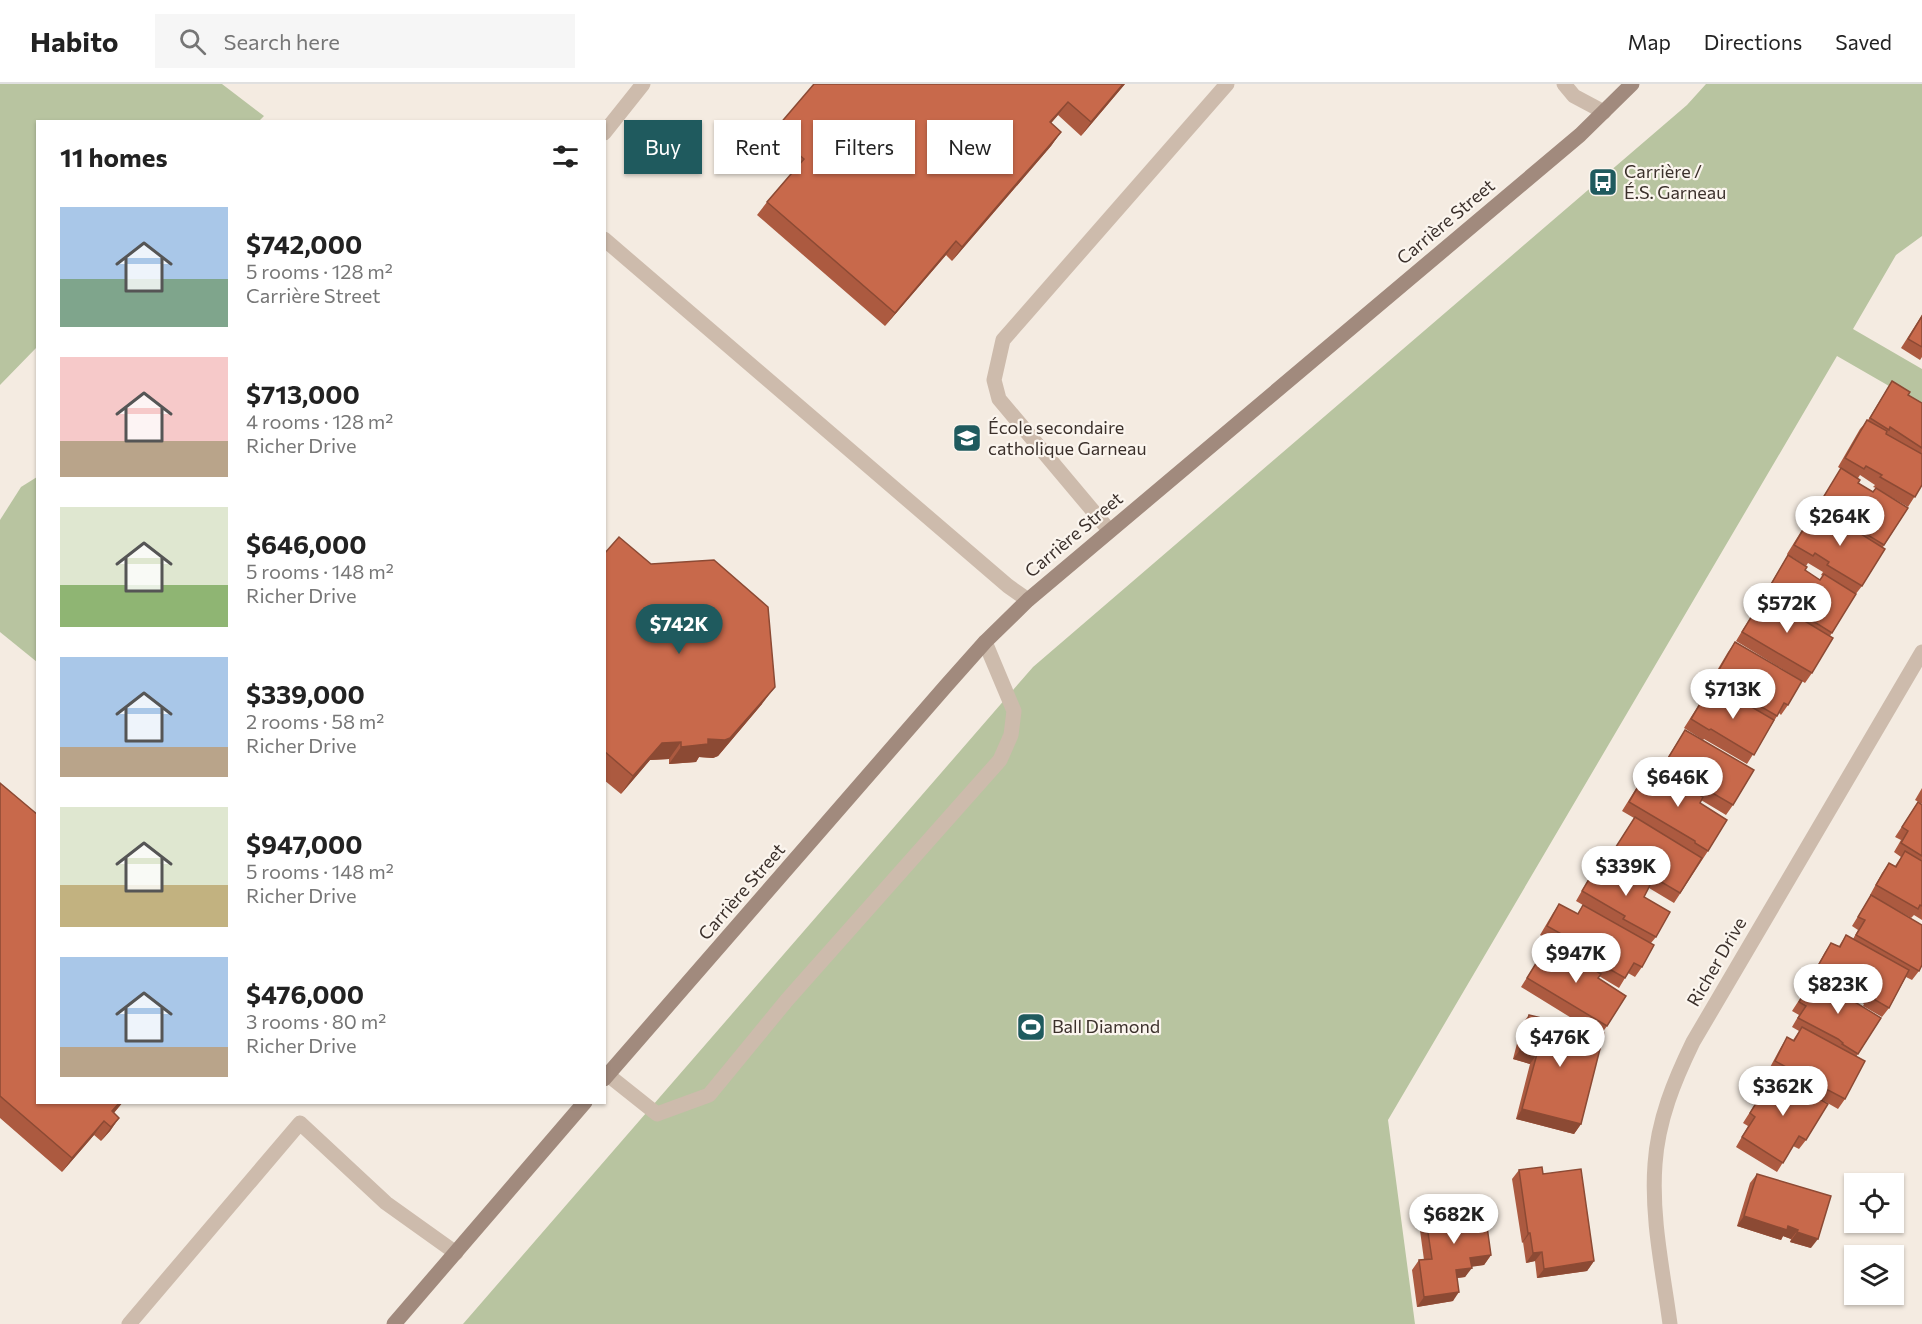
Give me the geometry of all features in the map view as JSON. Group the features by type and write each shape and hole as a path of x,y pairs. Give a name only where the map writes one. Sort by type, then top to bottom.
{"street":[{"path":"606,131 644,84"},
{"path":"1109,530 999,399 994,380 1003,340 1227,84"},
{"path":"1564,84 1574,96 1604,112"},
{"name":"Carrière Street","path":"606,1077 986,642 1028,600 1604,112 1632,84"},
{"path":"606,241 1008,586 1028,600"},
{"path":"606,1077 657,1114 709,1095 787,1000 1000,760 1011,735 1014,711 986,642"},
{"name":"Richer Drive","path":"1670,1324 1663,1282 1654,1192 1655,1163 1661,1124 1674,1081 1693,1042 1922,652"},
{"path":"394,1324 583,1104"},
{"path":"129,1324 300,1123 386,1203 456,1253"}],"green space":[{"path":"0,84 222,84 264,116 260,120 36,120 36,348 0,385"},
{"path":"1706,84 1922,84 1922,236 1896,255 1853,329 1922,369 1922,405 1837,356 1388,1120 1415,1324 463,1324 1033,667 1687,105"},
{"path":"36,478 36,661 0,632 0,520 21,487"}],"building":[{"path":"814,84 1123,84 1091,122 1068,102 1050,122 1061,132 962,247 956,241 895,313 767,202 791,174 801,174 801,162 804,159 801,156 801,120 783,120"},
{"path":"1922,316 1922,347 1908,339"},
{"path":"1892,381 1910,392 1908,395 1922,403 1922,448 1890,427 1889,430 1870,418"},
{"path":"1867,420 1887,431 1886,434 1922,454 1922,485 1915,497 1880,477 1882,475 1866,466 1864,469 1845,458"},
{"path":"1841,468 1873,492 1876,488 1908,508 1884,545 1853,526 1855,523 1839,513 1837,518 1818,506"},
{"path":"1816,508 1849,530 1850,527 1885,549 1862,586 1827,565 1829,562 1815,553 1813,556 1794,545"},
{"path":"619,537 651,564 714,560 768,607 775,687 730,738 708,739 708,744 681,747 681,742 662,743 633,776 606,753 606,552"},
{"path":"1788,555 1807,567 1805,570 1820,580 1824,574 1856,594 1832,633 1800,613 1802,610 1786,601 1784,604 1766,593"},
{"path":"1765,595 1833,638 1812,673 1742,632"},
{"path":"1735,642 1802,681 1788,705 1784,703 1777,716 1727,687 1730,683 1716,675"},
{"path":"1710,687 1724,695 1726,692 1774,720 1754,755 1691,719"},
{"path":"1685,730 1754,770 1733,805 1664,765"},
{"path":"1650,766 1703,797 1700,803 1727,820 1708,851 1629,802"},
{"path":"0,783 36,813 36,1104 118,1104 112,1111 119,1118 111,1127 104,1121 72,1158 0,1096"},
{"path":"1918,802 1922,805 1922,856 1901,843 1908,831 1902,827"},
{"path":"1635,817 1702,858 1680,893 1612,853"},
{"path":"1905,851 1922,861 1922,906 1920,905 1918,909 1876,885 1889,863 1896,867"},
{"path":"1602,857 1650,885 1644,897 1670,912 1656,937 1623,919 1625,916 1582,891"},
{"path":"1871,895 1922,925 1922,965 1919,971 1856,935 1865,920 1858,917"},
{"path":"1559,904 1578,914 1583,905 1654,945 1642,967 1634,963 1625,978 1562,942 1565,936 1547,926"},
{"path":"1846,935 1909,970 1889,1008 1870,997 1871,994 1863,990 1861,993 1848,986 1850,983 1818,966 1831,943 1840,947"},
{"path":"1549,942 1601,974 1598,978 1626,996 1607,1026 1527,978"},
{"path":"1814,977 1881,1018 1858,1054 1838,1039 1798,1018 1806,1006 1799,1002"},
{"path":"1529,1015 1604,1033 1581,1124 1522,1109 1537,1054 1520,1050"},
{"path":"1802,1027 1865,1061 1845,1099 1824,1088 1825,1085 1817,1080 1815,1083 1775,1061 1787,1037 1794,1041"},
{"path":"1775,1072 1828,1104 1806,1140 1799,1136 1783,1163 1742,1137 1755,1117 1750,1113"},
{"path":"1542,1167 1543,1174 1581,1169 1594,1261 1544,1269 1542,1252 1533,1253 1519,1170"},
{"path":"1757,1174 1831,1196 1818,1239 1797,1232 1798,1230 1788,1226 1787,1230 1744,1216"},
{"path":"1481,1198 1491,1255 1470,1258 1472,1268 1456,1270 1459,1292 1424,1297 1419,1260 1432,1259 1425,1213 1444,1211 1444,1203"}],"place":[{"name":"Carrière / É.S. Garneau","path":"1603,182"},
{"name":"École secondaire catholique Garneau","path":"967,438"},
{"name":"Ball Diamond","path":"1031,1027"}]}
